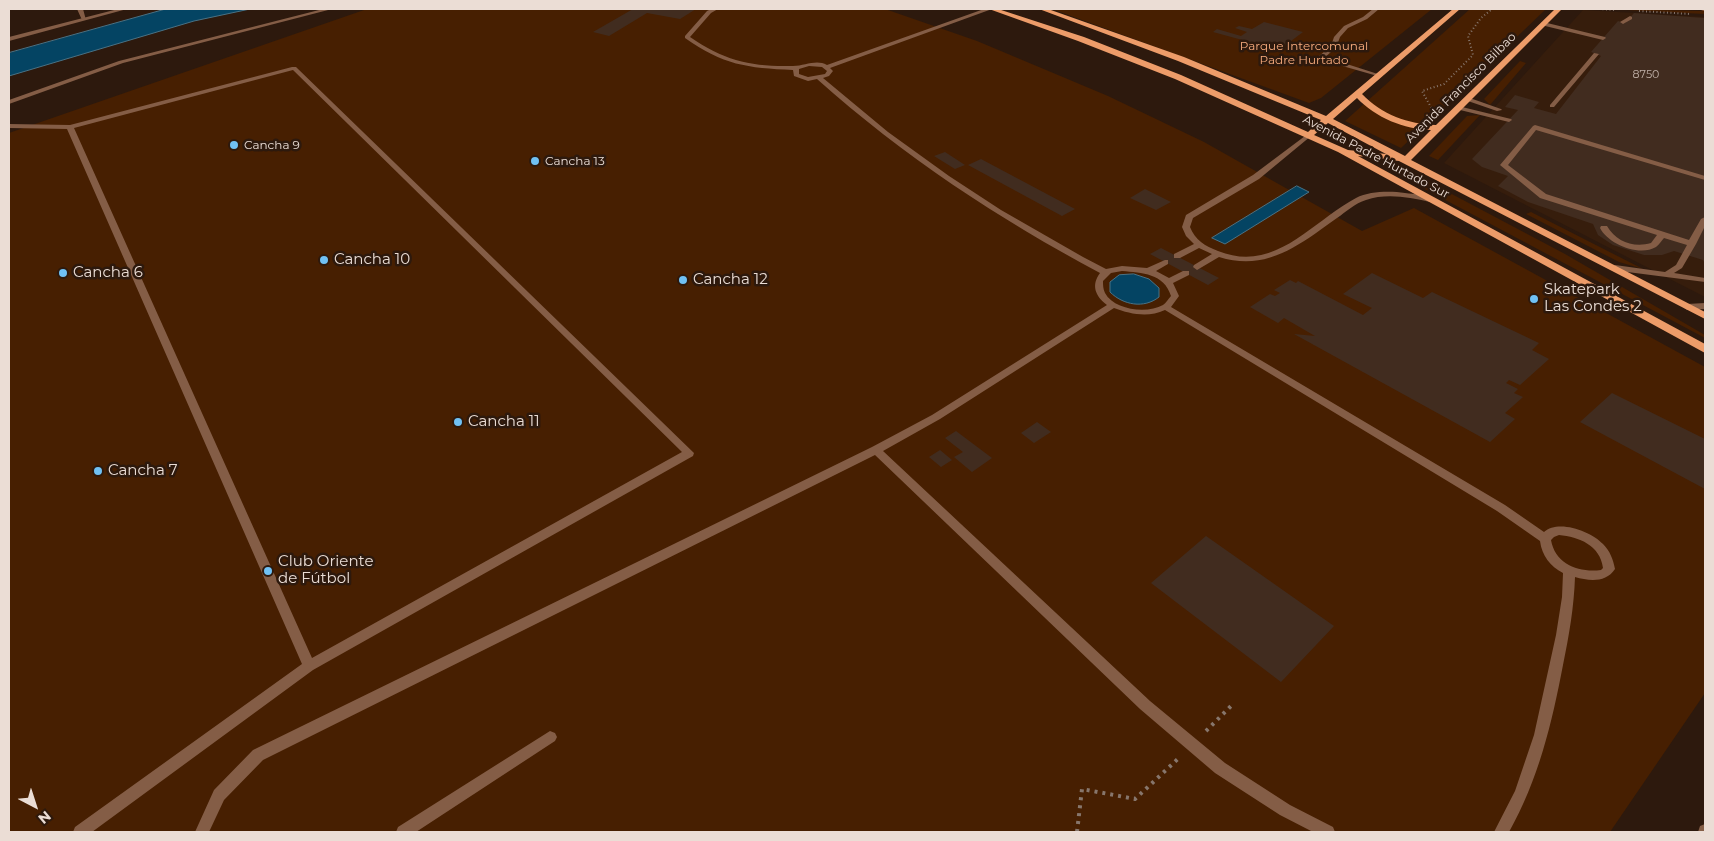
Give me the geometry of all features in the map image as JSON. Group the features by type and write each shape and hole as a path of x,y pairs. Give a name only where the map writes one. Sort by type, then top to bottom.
{"main road":[{"name":"Avenida Padre Hurtado Sur","path":"991,9 1128,57 1341,150 1705,349"},
{"name":"Avenida Padre Hurtado Sur","path":"1042,9 1181,58 1326,119 1705,316"},
{"path":"1309,135 1457,9"},
{"name":"Avenida Francisco Bilbao","path":"1341,150 1406,159 1558,9"},
{"path":"1357,94 1380,113 1419,126 1438,128"}],"street":[{"path":"80,9 84,19"},
{"path":"9,39 124,9"},
{"path":"9,102 121,62 329,9"},
{"path":"714,9 687,37 704,50 727,62 747,66 796,68 814,64 827,67 991,9"},
{"path":"1376,9 1365,18 1346,28 1338,36 1334,47 1320,58 1379,76"},
{"path":"1550,18 1609,32"},
{"path":"1623,22 1630,18"},
{"path":"1543,24 1603,38"},
{"path":"1552,106 1596,54"},
{"path":"796,68 795,73 799,76 818,78 829,73 827,67"},
{"path":"9,126 70,127 294,68 689,453 309,666 80,832"},
{"path":"818,78 896,141 948,178 1044,238 1107,273"},
{"path":"1458,108 1511,117 1467,99"},
{"path":"70,127 309,666"},
{"path":"1692,244 1544,196 1504,165 1535,127 1705,178"},
{"path":"1309,135 1256,177 1189,217 1186,227 1187,233 1198,244 1218,254 1241,259 1272,256 1367,196 1396,194 1430,200"},
{"path":"1668,274 1679,266 1705,219"},
{"path":"1604,228 1605,232 1615,240 1637,247 1654,245 1662,235"},
{"path":"1177,256 1198,244"},
{"path":"1197,267 1218,254"},
{"path":"1149,271 1165,262"},
{"path":"1126,268 1149,271 1170,282 1175,296 1167,308 1153,312 1135,312 1113,305 1099,292 1100,278 1107,273 1126,268"},
{"path":"1615,268 1705,280"},
{"path":"1170,282 1186,273"},
{"path":"202,832 220,795 258,756 876,450 936,416 1113,305"},
{"path":"1687,307 1705,306"},
{"path":"1167,308 1501,508 1545,539"},
{"path":"876,450 1152,711 1220,768 1285,810 1328,832"},
{"path":"1571,532 1595,543 1609,560 1609,569 1604,574 1582,576 1569,571 1545,549 1545,539 1550,533 1571,532"},
{"path":"1502,832 1517,807 1543,731 1569,604 1569,571"},
{"path":"403,832 550,737"}],"path":[{"path":"1419,126 1434,110 1422,91 1444,84 1473,55 1468,36 1481,18 1492,9"},
{"path":"1599,9 1618,10"},
{"path":"1638,11 1696,14"},
{"path":"1211,726 1234,703"},
{"path":"1077,832 1082,789 1135,799 1156,781"}],"shaded area":[{"path":"1583,10 1705,17 1705,297 1444,163"}],"green space":[{"path":"367,9 885,9 977,41 1108,96 1204,142 1362,231 1414,208 1705,367 1705,693 1610,832 9,832 9,133"},
{"name":"Parque Intercomunal Padre Hurtado","path":"1052,9 1432,9 1321,98 1309,103"},
{"path":"1470,9 1546,9 1401,148 1345,121"},
{"path":"1608,9 1705,11 1705,14"},
{"path":"1520,61 1526,63 1490,105 1484,99"},
{"path":"1480,115 1438,160 1429,156 1467,116"},
{"path":"1414,174 1565,254 1705,335 1705,338 1404,178"},
{"path":"1531,212 1643,269 1619,262 1526,214"}],"water":[{"path":"166,9 250,9 194,21 9,76 9,53"},
{"path":"1297,186 1309,192 1225,244 1212,238"},
{"path":"1134,274 1149,279 1159,288 1159,297 1147,303 1134,304 1121,300 1110,292 1110,282 1119,275"}],"building":[{"path":"633,9 696,9 680,19 647,13 609,36 593,32"},
{"path":"1634,13 1705,18 1705,264 1703,260 1674,251 1662,255 1644,255 1613,245 1598,235 1593,224 1528,202 1498,186 1508,176 1482,167 1472,159 1518,110 1505,107 1515,95 1539,102 1534,108 1556,114 1601,56 1591,52 1618,21 1625,23"},
{"path":"1264,22 1303,32 1279,50 1213,32 1217,29 1241,36 1247,32 1235,28 1239,26 1252,29"},
{"path":"945,152 965,165 955,169 934,156"},
{"path":"981,159 1075,209 1062,216 968,165"},
{"path":"1145,189 1171,202 1156,210 1130,198"},
{"path":"1161,248 1219,278 1208,285 1150,254"},
{"path":"1372,273 1423,298 1432,292 1539,343 1532,350 1549,359 1520,385 1509,380 1506,383 1518,389 1514,393 1523,397 1505,413 1515,419 1490,442 1294,334 1315,336 1284,318 1278,323 1250,307 1270,294 1275,296 1280,293 1274,290 1290,280 1296,283 1298,281 1363,315 1372,308 1343,294"},
{"path":"1612,393 1705,439 1705,489 1580,422"},
{"path":"1037,422 1051,432 1034,443 1021,433"},
{"path":"956,431 992,458 972,472 954,457 963,452 945,438"},
{"path":"940,450 952,460 941,467 929,457"},
{"path":"1206,536 1334,626 1281,682 1151,583"}],"place":[{"name":"Cancha 9","path":"234,145"},
{"name":"Cancha 13","path":"535,161"},
{"name":"Cancha 10","path":"324,260"},
{"name":"Cancha 6","path":"63,273"},
{"name":"Cancha 12","path":"683,280"},
{"name":"Skatepark Las Condes 2","path":"1534,299"},
{"name":"Cancha 11","path":"458,422"},
{"name":"Cancha 7","path":"98,471"},
{"name":"Club Oriente de Fútbol","path":"268,571"}]}
